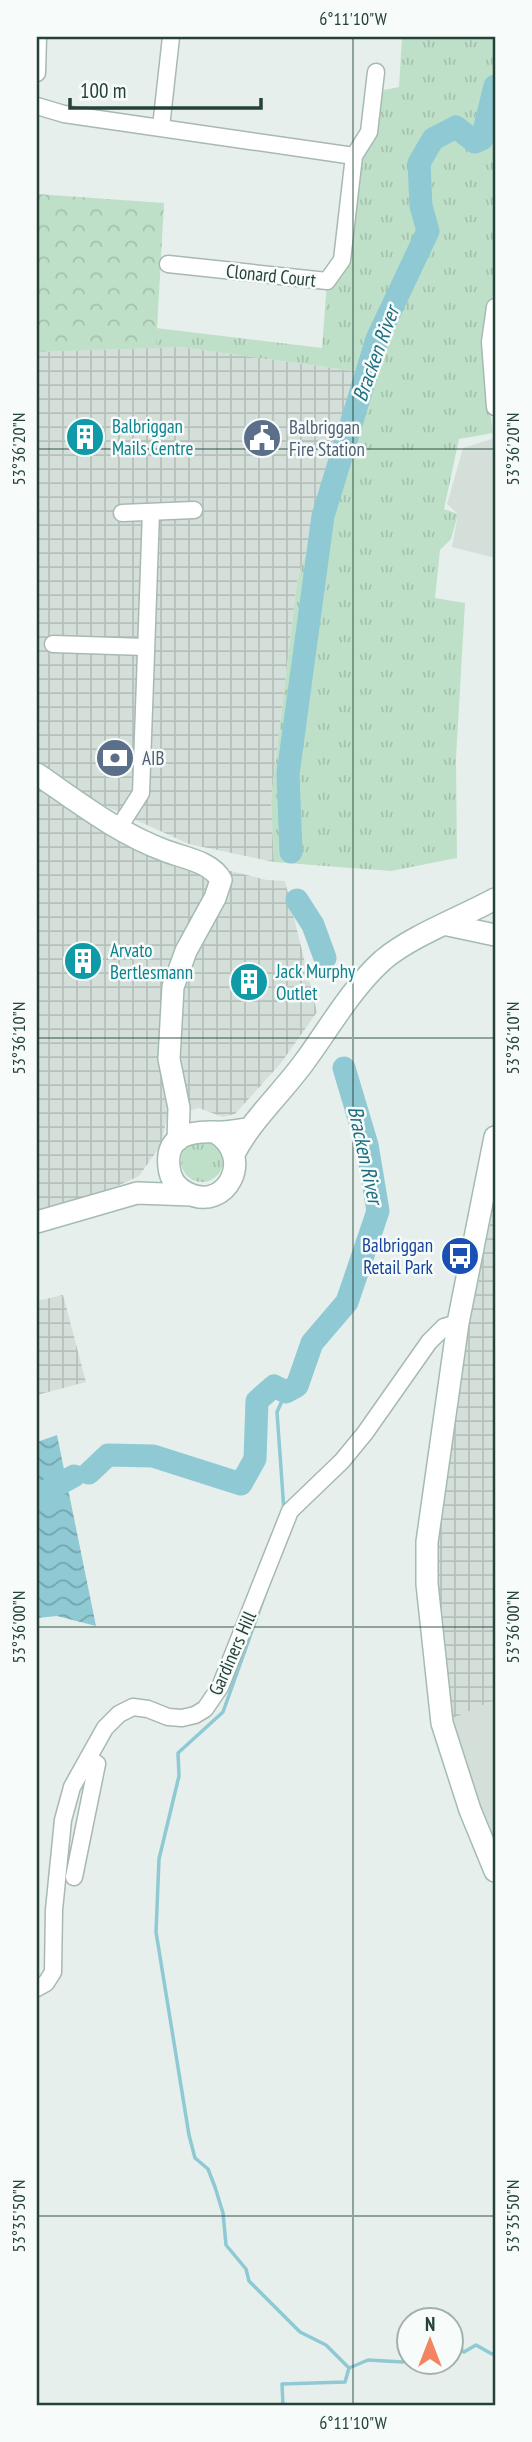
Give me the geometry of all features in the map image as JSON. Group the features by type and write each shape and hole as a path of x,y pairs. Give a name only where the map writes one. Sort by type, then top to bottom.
{"street":[{"path":"37,74 38,37"},
{"path":"162,127 171,37"},
{"name":"Clonard Court","path":"168,264 327,281 342,260 354,156 369,132 376,72"},
{"path":"37,106 64,114 354,156"},
{"path":"495,307 490,342 495,407"},
{"path":"122,513 194,510"},
{"path":"118,829 141,793 150,512"},
{"path":"53,643 146,647"},
{"path":"37,774 118,829 162,850 207,866 216,871 221,880 215,898 186,951 173,987 169,1059 179,1108 178,1140 168,1161 137,1193"},
{"path":"37,1223 137,1193 212,1196 229,1184 234,1175 234,1154 248,1129 305,1061 354,990 377,967 411,942 495,899"},
{"path":"448,925 495,934 495,909"},
{"path":"179,1108 210,1131 223,1137 234,1154"},
{"path":"178,1140 187,1133 248,1129"},
{"path":"495,1137 458,1322 427,1542 427,1584 442,1723 470,1810 495,1871"},
{"path":"168,1161 174,1182 191,1195"},
{"name":"Gardiners Hill","path":"37,1988 53,1972 55,1899 63,1820 72,1787 105,1728 119,1714 133,1707 182,1718 205,1709 225,1674 287,1515 332,1471 365,1433 429,1342 444,1326 458,1322"},
{"path":"75,1877 97,1764 88,1758"}],"shaded area":[{"path":"180,347 362,372 297,582 271,800 274,862 189,844 94,801 37,763 37,352"},
{"path":"495,438 495,558 452,547 458,514 447,504 463,448"},
{"path":"37,787 141,849 267,880 285,881 317,1012 281,1063 235,1114 223,1117 199,1108 167,1117 161,1145 139,1176 115,1187 37,1211"},
{"path":"495,1198 495,1700 442,1723 427,1584 483,1199"},
{"path":"63,1295 86,1382 37,1395 37,1301"},
{"path":"495,1700 495,1871 442,1723"}],"green space":[{"path":"402,37 495,37 495,288 484,330 486,379 493,433 459,439 444,509 458,514 451,539 440,550 435,598 465,603 456,758 457,858 391,871 274,862 271,800 297,582 362,372 180,347 156,348 156,328 322,348 327,281 332,276 374,92 399,87"},
{"path":"37,194 164,203 156,348 37,352"},
{"path":"202,1140 217,1146 223,1161 217,1176 202,1182 187,1176 181,1161 187,1146"}],"water":[{"path":"57,1435 96,1626 57,1616 37,1618 37,1442"}],"waterway":[{"name":"Bracken River","path":"291,852 288,774 323,516 377,339 428,231 421,206 419,163 433,139 456,127 475,142 482,139 495,86"},
{"name":"Bracken River","path":"297,900 313,925 325,958"},
{"name":"Bracken River","path":"89,1473 108,1455 153,1456 241,1484 255,1459 257,1401 274,1386 286,1392 297,1386 312,1343 347,1302 378,1211 367,1145 344,1068"},
{"path":"284,1511 277,1412 286,1392"},
{"name":"Bracken River","path":"37,1496 74,1476"},
{"path":"268,1586 223,1712 178,1753 179,1776 159,1859 156,1932 189,2135 195,2158 208,2169 215,2187 223,2213 226,2245 246,2269 249,2281 300,2332 326,2345 349,2368"},
{"path":"466,2351 476,2345 495,2353"},
{"path":"349,2368 368,2360 396,2362"},
{"path":"283,2405 282,2384 345,2382 349,2368"}],"place":[{"name":"Balbriggan Mails Centre","path":"85,437"},
{"name":"Balbriggan Fire Station","path":"262,438"},
{"name":"AIB","path":"115,758"},
{"name":"Arvato Bertlesmann","path":"83,961"},
{"name":"Jack Murphy Outlet","path":"249,982"},
{"name":"Balbriggan Retail Park","path":"460,1256"}]}
